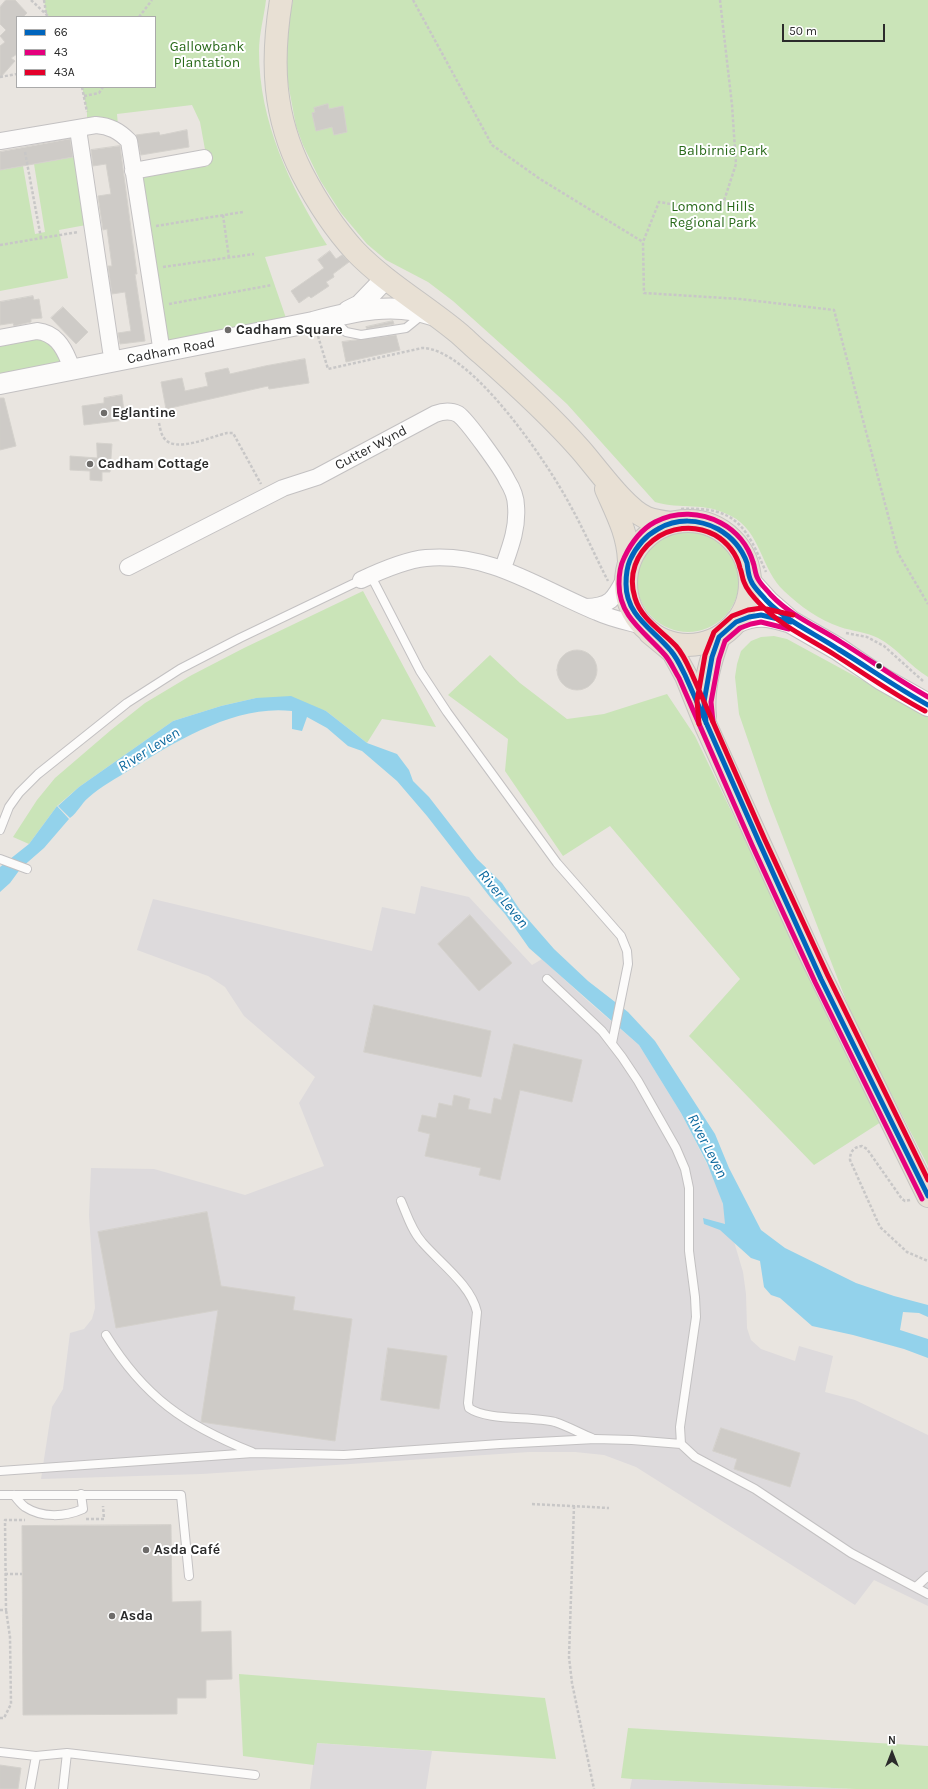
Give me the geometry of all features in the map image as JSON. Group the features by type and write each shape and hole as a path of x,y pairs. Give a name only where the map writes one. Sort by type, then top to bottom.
{"highway":[{"path":"281,0 275,43 275,78 282,120 292,151 303,174 334,225 354,250 386,278 433,315 458,332 510,380 570,438 621,497 637,512 647,518 674,516 690,521 708,524 725,533 738,547 747,563 759,578 749,596 744,610 736,622 719,637 702,644 684,645 666,641 647,629"},
{"path":"594,465 622,525 628,545 619,576 630,608 638,621 673,652 686,676 706,726 920,1198"},
{"path":"619,576 636,548 646,537 674,516"},
{"path":"706,726 704,702 712,657 719,637"}],"main road":[{"path":"759,578 768,602 791,622 838,649 882,679 928,705"},
{"path":"736,622 749,617 761,615 791,622"}],"street":[{"path":"0,142 96,125 106,126 120,132 129,141 162,353"},
{"path":"82,128 93,230 111,351"},
{"path":"133,171 204,158"},
{"name":"Cadham Road","path":"339,315 360,305 386,278"},
{"name":"Cadham Road","path":"0,384 162,353 313,322 339,315 387,308 410,309 433,315"},
{"path":"0,338 37,331 43,332 50,335 64,348 69,361"},
{"name":"Cutter Wynd","path":"128,567 283,488 317,477 434,414 449,411 463,418 506,478 514,494 516,504 516,523 514,536 503,568"},
{"path":"366,578 425,558 446,557 472,560 503,568 599,614 647,629"},
{"path":"584,607 607,604 614,598 619,576"}],"lane":[{"path":"0,830 9,807 19,793 38,774 127,703 193,662 366,578 420,671 447,712 557,863 621,936 627,951 628,964 613,1039"},
{"path":"0,860 27,870"},
{"path":"548,979 613,1039 676,1148 685,1169 689,1188 688,1251 695,1297 696,1317 680,1428 681,1444"},
{"path":"402,1201 411,1226 421,1241 466,1289 475,1302 477,1312 468,1402 469,1408 481,1414 555,1422 596,1439"},
{"path":"106,1334 134,1374 149,1391 174,1412 224,1441 253,1453"},
{"path":"0,1471 253,1453 344,1455 492,1444 596,1439 681,1444 695,1457 754,1489 851,1553 928,1594"},
{"path":"14,1495 23,1506 35,1512 70,1515 83,1509 82,1494"},
{"path":"0,1495 82,1494 180,1496 189,1576"},
{"path":"916,1587 928,1576"},
{"path":"0,1752 36,1756 67,1753 255,1775"},
{"path":"62,1789 67,1753"},
{"path":"30,1789 36,1756"}],"path":[{"path":"31,0 48,16"},
{"path":"44,0 46,13"},
{"path":"140,16 152,0"},
{"path":"413,0 433,34 492,145 540,179 643,242"},
{"path":"720,0 736,164 723,204 706,207 659,202 643,242 644,293 740,299 834,310 898,553 928,604"},
{"path":"0,77 16,74"},
{"path":"82,88 87,111 82,128"},
{"path":"84,96 99,93 102,88"},
{"path":"22,137 41,238"},
{"path":"142,228 243,212"},
{"path":"222,215 229,258"},
{"path":"0,245 93,230"},
{"path":"148,269 254,254"},
{"path":"154,307 272,285"},
{"path":"159,423 164,438 169,443 178,445 189,444 227,433 233,433 267,496"},
{"path":"674,516 707,509 734,519 742,526 749,536 759,578"},
{"path":"843,632 867,637 884,646 928,684"},
{"path":"920,1198 905,1201 867,1149 862,1146 853,1150 850,1154 850,1160 880,1227 907,1252 928,1261"},
{"path":"532,1504 609,1508"},
{"path":"574,1506 569,1657 572,1683 594,1789"},
{"path":"81,1519 104,1519"},
{"path":"0,1718 4,1718 11,1704 10,1637 6,1610 5,1520 28,1520"},
{"path":"5,1574 22,1574"},
{"path":"0,1610 6,1610"}],"shaded area":[{"path":"421,886 469,897 532,965 542,959 639,1045 681,1113 717,1184 743,1272 746,1294 747,1328 751,1340 761,1349 795,1361 799,1346 833,1356 825,1392 855,1400 928,1435 928,1606 874,1580 855,1605 636,1467 604,1455 575,1452 529,1452 202,1474 41,1479 52,1407 63,1389 70,1333 84,1329 92,1319 95,1308 89,1215 91,1168 154,1169 245,1195 324,1166 299,1103 315,1077 244,1016 225,987 208,976 137,950 153,899 372,951 382,907 415,914"},
{"path":"316,1743 432,1751 426,1789 310,1789"},
{"path":"632,1779 856,1789 630,1789"}],"green space":[{"name":"Gallowbank Plantation","path":"44,0 266,0 259,51 260,77 264,103 279,152 289,176 313,223 327,245 265,257 286,318 168,343 140,177 208,166 200,122 192,105 117,114 118,125 87,127 87,111 82,88 156,88 156,16 48,16 46,13"},
{"name":"Lomond Hills Regional Park","path":"293,0 928,0 928,677 915,668 885,642 869,634 832,624 810,612 797,602 776,582 749,531 731,516 721,511 702,507 655,502 567,404 453,301 428,282 386,260 367,244 341,213 320,180 303,145 296,126 285,67 287,31"},
{"path":"74,157 86,225 59,230 68,278 0,291 0,170 23,166 35,234 45,232 34,164"},
{"path":"37,331 69,361 0,374 0,338"},
{"path":"688,530 708,534 724,545 735,561 739,581 735,601 724,617 708,628 688,632 668,628 652,617 641,601 637,581 641,561 652,545 668,534"},
{"path":"363,591 436,727 382,719 367,743 326,711 256,698 221,706 173,721 79,787 57,806 29,844 13,837 37,800 55,778 145,703 190,676 244,648"},
{"path":"774,636 787,639 928,716 928,1166 854,1021 769,801 739,714 735,677 741,651 751,641 761,637"},
{"path":"490,655 520,683 567,719 604,714 667,694 695,736 881,1122 814,1165 689,1036 740,979 610,826 563,856 505,771 508,739 448,695"},
{"path":"239,1674 545,1698 556,1759 317,1743 314,1765 243,1756"},
{"path":"628,1728 928,1746 928,1789 856,1789 621,1778"}],"water":[{"name":"River Leven","path":"291,696 326,711 367,743 397,754 409,770 413,781 429,797 477,859 502,883 520,910 554,949 588,981 628,1012 655,1041 715,1134 729,1168 761,1230 785,1248 856,1283 894,1296 928,1305 928,1317 919,1313 903,1312 900,1330 928,1339 928,1358 904,1349 853,1335 812,1326 780,1298 771,1295 764,1287 760,1261 751,1258 720,1230 704,1224 703,1218 725,1224 723,1204 707,1163 681,1113 639,1045 529,948 505,914 427,816 397,781 362,751 348,746 327,728 307,717 302,731 292,729 292,711 271,710 250,713 229,719 187,736 109,782 88,798 70,818 58,806 79,787 173,721 221,706 256,698"},
{"path":"57,806 69,819 44,848 21,868 10,883 0,892 0,867 29,844"}],"building":[{"path":"6,0 15,0 27,13 24,16 16,16 16,55 11,58 15,61 0,78 0,46 5,42 0,36 6,30 0,24 0,7"},
{"path":"328,104 329,109 343,106 347,132 334,135 332,127 316,131 312,113 315,112 314,108"},
{"path":"187,130 189,147 141,155 136,135 159,132 160,135"},
{"path":"70,139 73,157 0,170 0,152"},
{"path":"120,146 137,274 135,274 145,341 120,344 118,333 131,331 125,292 112,294 108,266 112,266 107,229 103,230 98,196 111,194 106,164 93,166 91,150"},
{"path":"330,251 336,259 342,255 349,262 333,274 334,277 326,282 329,286 311,298 309,296 299,303 291,291 324,268 318,260"},
{"path":"33,296 34,300 39,299 42,318 31,319 31,322 14,326 13,323 0,325 0,302"},
{"path":"63,307 88,332 76,344 51,318"},
{"path":"393,321 394,324 367,329 366,327"},
{"path":"396,335 400,350 346,362 342,342"},
{"path":"305,359 309,383 269,389 268,386 166,409 161,382 182,378 185,391 208,386 205,373 228,368 230,374"},
{"name":"Eglantine","path":"122,395 125,420 84,425 82,406 104,403 104,398"},
{"path":"0,398 4,398 16,446 0,450"},
{"name":"Cadham Cottage","path":"97,443 112,444 110,472 102,472 102,481 90,480 90,471 70,470 70,456 97,458"},
{"path":"573,650 581,650 588,653 594,659 597,670 594,681 588,687 581,690 573,690 566,687 560,681 557,674 557,666 560,659 566,653"},
{"path":"470,915 512,963 479,991 438,944"},
{"path":"374,1005 491,1031 481,1077 364,1052"},
{"path":"514,1044 582,1060 572,1102 520,1090 500,1180 479,1175 481,1168 425,1156 430,1134 418,1131 422,1115 436,1118 439,1103 452,1106 454,1095 470,1099 468,1109 491,1114 494,1098 501,1100"},
{"path":"207,1212 221,1286 295,1297 293,1310 352,1319 335,1441 201,1422 218,1310 116,1328 98,1232"},
{"path":"388,1348 447,1356 439,1409 381,1400"},
{"path":"721,1428 800,1453 790,1487 734,1469 737,1459 713,1451"},
{"name":"Asda","path":"171,1525 172,1602 201,1601 201,1632 231,1631 232,1679 206,1680 206,1698 177,1698 177,1714 23,1715 22,1526"},
{"path":"0,1765 21,1768 18,1789 0,1789"}],"transit line":[{"name":"43","path":"922,1199 815,982 752,845 679,678 671,663 634,623 623,606 619,584 620,571 624,558 640,533 650,525 663,518 688,514 713,519 732,530 741,539 751,556 759,581 771,595 787,609 928,697"},
{"name":"66","path":"928,705 782,614 766,600 752,584 747,563 739,548 728,536 718,529 703,523 688,521 665,525 645,538 638,546 630,560 626,584 630,605 642,621 671,651 682,669 821,979 928,1196"},
{"name":"43A","path":"925,711 890,691 797,632 770,613 747,589 739,563 731,549 724,541 715,535 699,529 682,529 667,532 653,540 642,551 635,565 632,581 635,598 638,605 652,624 681,652 828,976 928,1180"},
{"name":"43A","path":"699,724 697,701 705,655 714,632 732,616 748,610 762,608 793,615"},
{"name":"66","path":"706,723 704,702 712,657 719,637 736,622 749,617 761,615 791,622"},
{"name":"43","path":"713,722 711,702 719,659 725,641 740,628 761,622 789,629"}],"place":[{"name":"Cadham Square","path":"228,330"},
{"name":"Eglantine","path":"104,413"},
{"name":"Cadham Cottage","path":"90,464"},
{"name":"Asda Café","path":"146,1550"},
{"name":"Asda","path":"112,1616"}],"park label":[{"name":"Balbirnie Park","path":"723,151"}]}
